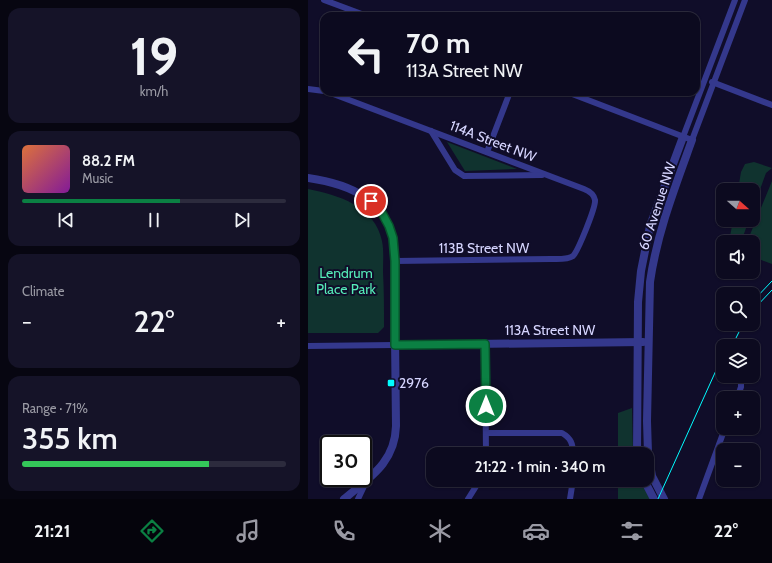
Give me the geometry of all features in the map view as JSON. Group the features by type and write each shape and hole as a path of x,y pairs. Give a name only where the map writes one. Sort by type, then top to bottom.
{"street":[{"path":"324,0 356,12"},
{"name":"60 Avenue NW","path":"700,93 735,0"},
{"name":"60 Avenue NW","path":"664,499 652,476 648,453 650,282 656,246 669,203 745,0"},
{"path":"705,80 772,106"},
{"path":"308,89 320,90"},
{"name":"114A Street NW","path":"338,96 589,191 594,196 595,204 573,256"},
{"path":"487,152 508,96"},
{"path":"577,96 692,140"},
{"name":"60 Avenue NW","path":"637,447 639,284 646,241 655,209 699,96"},
{"name":"114A Street NW","path":"430,131 455,170 464,176 546,174"},
{"path":"308,178 342,186 371,201 382,213 393,238 395,261 395,440 387,459 378,471 372,476"},
{"name":"113B Street NW","path":"395,261 565,259 573,256"},
{"name":"113A Street NW","path":"308,346 649,342"},
{"path":"485,344 486,447"},
{"path":"486,433 557,432 568,437 572,443 572,447"},
{"path":"699,499 722,435"},
{"path":"344,499 358,487"},
{"path":"358,499 364,487"},
{"path":"468,499 476,487"},
{"path":"570,499 572,487"},
{"path":"648,487 654,499"}],"green space":[{"path":"447,142 517,169 465,171"},
{"path":"754,162 772,168 766,173 760,190 760,183 739,183 741,172 745,164"},
{"path":"772,181 772,264 760,260 760,235 750,235 753,227 760,227 760,210"},
{"name":"Lendrum Place Park","path":"308,189 331,195 354,204 372,219 378,229 383,249 384,327 378,333 308,333"},
{"path":"732,227 746,227 744,235 730,235"},
{"path":"632,408 633,447 618,447 618,413"},
{"path":"618,487 644,487 650,499 618,499"}],"tram line":[{"path":"760,294 772,281"},
{"path":"760,303 772,290"},
{"path":"736,339 740,331"},
{"path":"658,499 716,371"}],"place":[{"name":"2976","path":"391,383"}],"route":[{"path":"371,201 382,213 392,232 393,238 395,261 395,345 485,344 486,406"}]}
